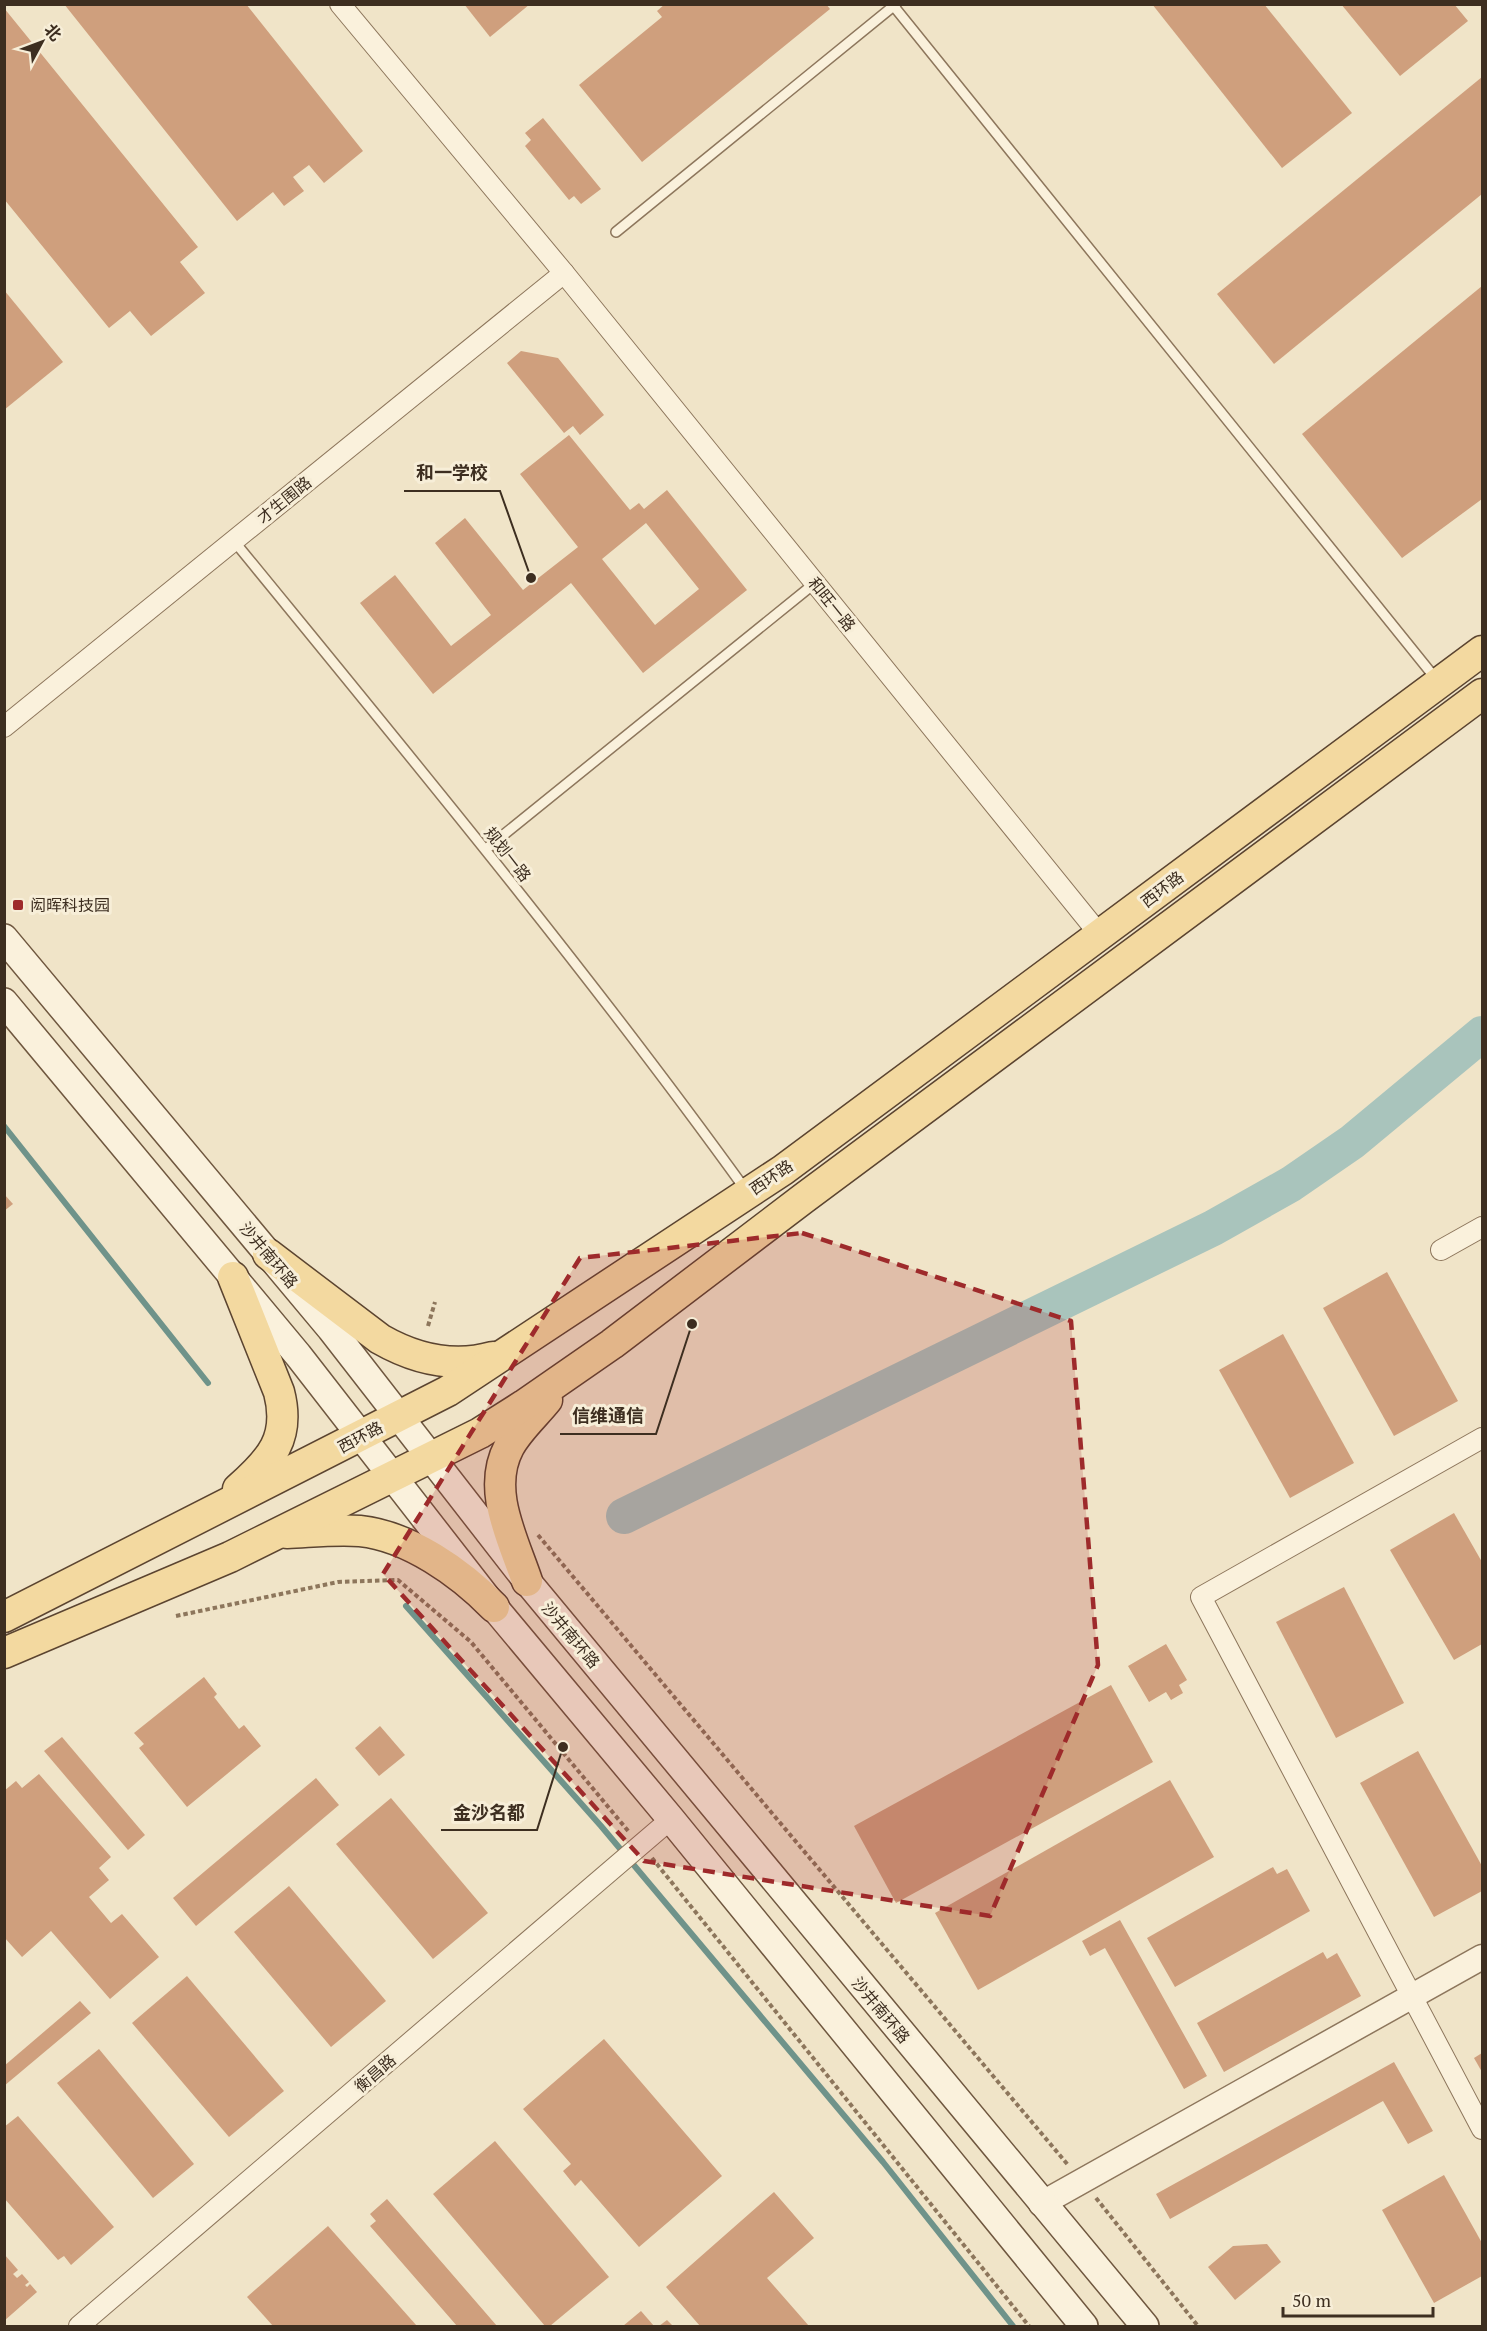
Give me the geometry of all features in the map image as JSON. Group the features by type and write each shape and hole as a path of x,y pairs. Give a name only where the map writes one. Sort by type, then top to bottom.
{"main road":[{"name":"西环路","path":"4,1617 448,1391 783,1170 1482,651"},
{"name":"西环路","path":"4,1653 230,1557 480,1433 568,1375 1482,694"},
{"name":"沙井南环路","path":"4,938 331,1329 527,1581 1144,2326"},
{"path":"4,1002 233,1277 494,1607 1084,2326"},
{"path":"268,1254 380,1339 397,1349 415,1356 451,1362 468,1362 502,1355"},
{"path":"208,1515 259,1471 270,1458 279,1443 282,1426 283,1408 279,1392 233,1277"},
{"path":"527,1581 500,1501 499,1482 502,1462 510,1445 568,1375"},
{"path":"278,1533 361,1531 401,1543 460,1575 494,1607"}],"street":[{"name":"和旺一路","path":"340,4 564,273 1100,935"},
{"name":"才生围路","path":"4,727 564,273"},
{"path":"1441,1250 1482,1227"},
{"path":"1482,1438 1201,1597 1482,2129"},
{"name":"衡昌路","path":"79,2326 671,1820"},
{"path":"1041,2204 1482,1957"}],"lane":[{"path":"616,232 894,5 1439,683"},
{"name":"规划一路","path":"234,541 486,849 748,1193"},
{"path":"486,849 815,583"}],"path":[{"path":"429,1326 435,1302"},
{"path":"531,1527 1082,2181 1198,2326"},
{"path":"176,1616 338,1582 398,1580 471,1642 641,1846 1029,2326"}],"highlighted area":[{"path":"802,1233 1071,1321 1098,1665 990,1916 644,1861 383,1574 580,1258"}],"building":[{"path":"64,4 246,4 363,151 324,183 309,165 293,177 304,191 284,206 273,192 237,221"},
{"path":"464,4 530,4 490,37"},
{"path":"665,4 826,4 830,9 642,162 579,85 662,17 657,11"},
{"path":"1152,4 1264,4 1352,113 1282,168"},
{"path":"1341,4 1454,4 1468,21 1400,76"},
{"path":"4,8 198,247 180,262 205,293 151,336 130,311 109,328 4,199"},
{"path":"1482,77 1482,194 1274,364 1217,294"},
{"path":"543,118 601,189 581,204 574,196 569,200 525,146 531,140 525,133"},
{"path":"1482,286 1482,499 1402,558 1302,434"},
{"path":"4,290 63,362 4,410"},
{"path":"521,351 558,358 604,415 580,435 573,426 564,433 507,363"},
{"path":"569,435 630,510 639,503 644,509 667,490 747,590 643,673 571,583 433,694 360,603 395,575 451,646 491,615 435,543 465,518 523,590 578,547 520,474","holes":["646,523 699,589 655,625 602,559"]},
{"path":"4,1194 13,1204 4,1211"},
{"path":"1387,1272 1458,1401 1394,1436 1323,1308"},
{"path":"1283,1334 1354,1463 1290,1498 1219,1370"},
{"path":"1454,1513 1482,1562 1482,1644 1454,1660 1390,1550"},
{"path":"1344,1587 1404,1703 1336,1738 1276,1622"},
{"path":"1166,1644 1187,1680 1179,1685 1183,1693 1171,1700 1166,1692 1149,1702 1128,1666"},
{"path":"204,1677 217,1694 214,1697 239,1729 244,1725 261,1746 187,1807 139,1748 144,1744 134,1733"},
{"path":"1111,1685 1153,1762 896,1903 854,1826"},
{"path":"380,1726 405,1755 379,1776 355,1748"},
{"path":"62,1737 145,1835 128,1850 44,1751"},
{"path":"1418,1751 1482,1866 1482,1891 1434,1917 1360,1783"},
{"path":"39,1774 111,1857 99,1868 109,1880 89,1897 111,1923 122,1914 159,1957 110,1999 51,1931 22,1957 4,1937 4,1791 16,1781 22,1788"},
{"path":"316,1778 339,1805 196,1926 173,1898"},
{"path":"1170,1780 1214,1857 978,1990 935,1913"},
{"path":"391,1798 488,1913 433,1959 336,1844"},
{"path":"1273,1867 1277,1874 1287,1869 1310,1911 1175,1987 1147,1938"},
{"path":"289,1886 386,2001 331,2047 234,1932"},
{"path":"1120,1920 1207,2076 1184,2089 1105,1948 1090,1956 1082,1941"},
{"path":"1323,1952 1327,1959 1337,1953 1361,1996 1224,2072 1197,2023"},
{"path":"187,1976 284,2091 229,2137 132,2023"},
{"path":"80,2001 91,2013 4,2086 4,2066"},
{"path":"604,2039 722,2176 639,2247 581,2180 575,2186 563,2171 571,2164 523,2109"},
{"path":"99,2049 194,2164 153,2198 57,2083"},
{"path":"1482,2053 1482,2072 1474,2058"},
{"path":"1394,2062 1433,2131 1408,2144 1383,2101 1170,2219 1156,2194"},
{"path":"18,2116 114,2227 71,2265 64,2256 58,2260 4,2198 4,2127"},
{"path":"495,2141 609,2277 550,2326 545,2326 433,2194"},
{"path":"1444,2175 1482,2243 1482,2276 1434,2303 1382,2210"},
{"path":"774,2192 814,2238 767,2278 809,2326 700,2326 666,2287"},
{"path":"387,2199 497,2326 457,2326 370,2226 376,2221 370,2214"},
{"path":"328,2226 417,2326 273,2326 247,2297"},
{"path":"1267,2244 1281,2262 1235,2300 1208,2267 1233,2246"},
{"path":"4,2254 18,2270 13,2274 17,2278 22,2274 29,2282 25,2285 27,2287 30,2284 37,2292 4,2321"},
{"path":"641,2311 654,2326 623,2326"},
{"path":"667,2320 673,2326 659,2326"}],"waterway":[{"path":"624,1516 1213,1228 1291,1184 1352,1142 1482,1034"},
{"path":"4,1126 208,1383"},
{"path":"406,1606 601,1826 883,2162 1013,2326"}],"place":[{"name":"和一学校","path":"531,578"},
{"name":"闳晖科技园","path":"18,905"},
{"name":"信维通信","path":"692,1324"},
{"name":"金沙名都","path":"563,1747"}]}
